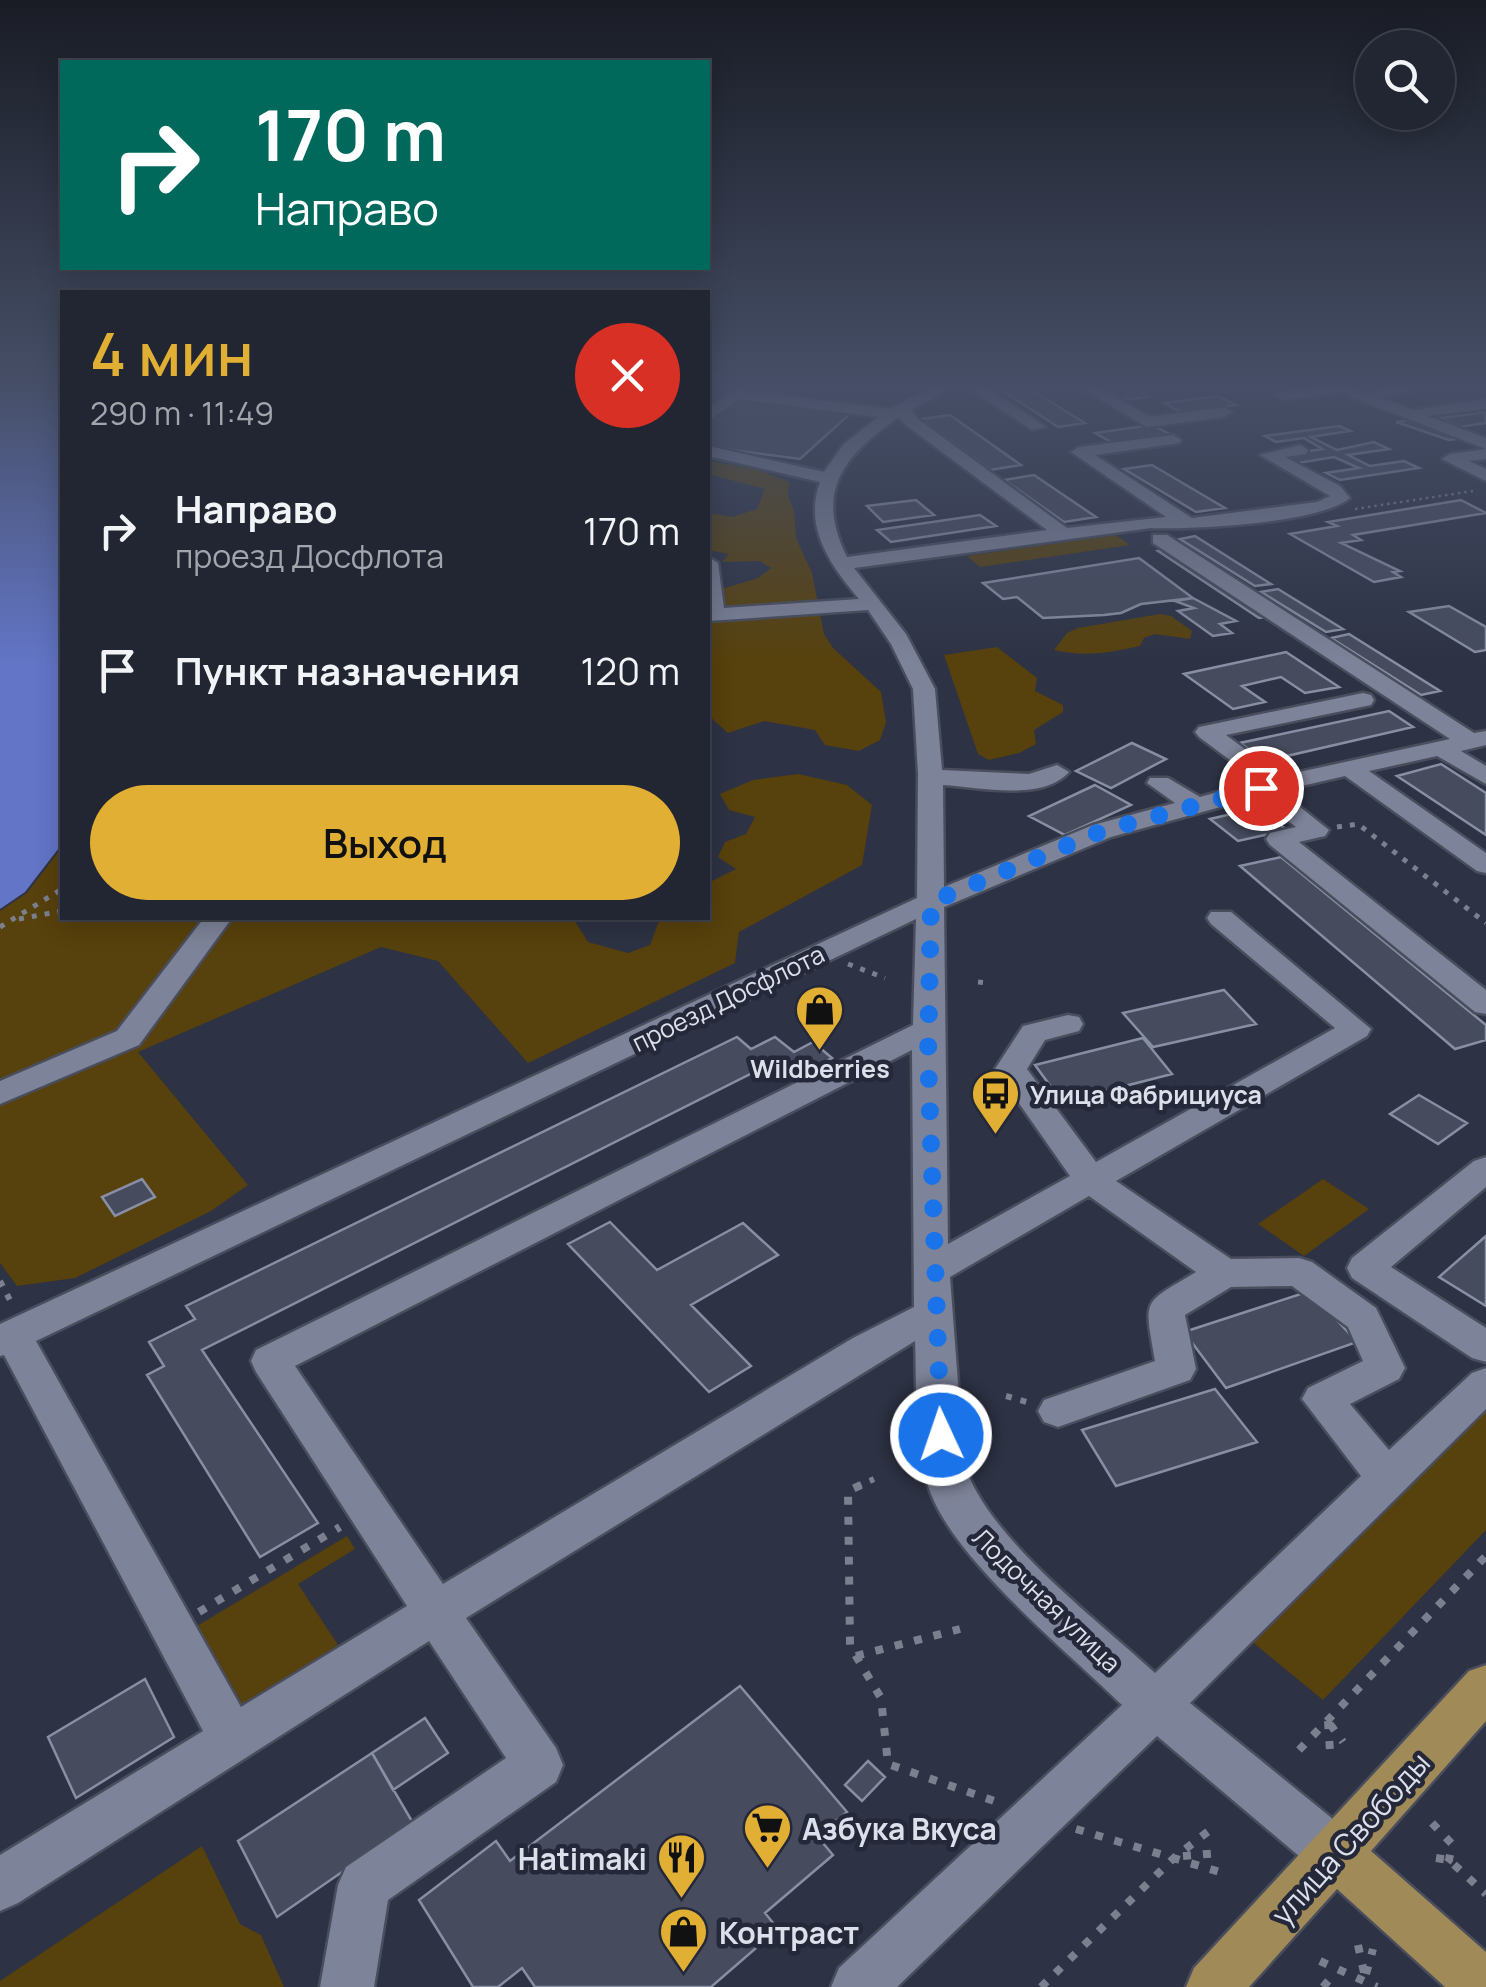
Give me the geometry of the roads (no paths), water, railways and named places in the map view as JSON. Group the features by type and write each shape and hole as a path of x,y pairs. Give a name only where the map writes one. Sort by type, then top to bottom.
{"main road":[{"name":"улица Свободы","path":"1214,1987 1486,1687"},
{"path":"1337,1855 1485,1987"}],"street":[{"name":"Лодочная улица","path":"827,478 821,492 821,511 834,552 912,658 924,689 931,902 928,1030 932,1270 943,1463 952,1494 971,1525 1000,1559 1156,1705 1337,1855"},
{"path":"984,478 1064,534"},
{"path":"1119,478 1190,524"},
{"path":"842,564 1151,522 1190,524 1328,506 1325,503 1341,498 1339,492 1312,478"},
{"path":"1160,539 1478,739"},
{"path":"711,614 874,604"},
{"path":"1363,700 1208,732 1316,830 1278,838 1486,1004"},
{"name":"проезд Досфлота","path":"8,1326 931,902 1102,831 1269,786 1478,739"},
{"path":"1441,748 1486,777"},
{"path":"1349,768 1486,865"},
{"path":"928,776 1032,782 1057,772"},
{"path":"1158,783 1196,805"},
{"path":"932,1270 1356,1029 1222,918"},
{"path":"0,1093 128,1038 216,920"},
{"path":"1068,1024 1034,1033 1011,1069 1091,1180 1224,1274"},
{"path":"347,1987 364,1885 539,1766 270,1361 928,1030"},
{"path":"1486,1169 1365,1268 1486,1347"},
{"path":"1058,1411 1176,1369 1165,1308 1224,1274 1299,1272 1362,1318 1385,1368 1322,1399 1388,1478"},
{"path":"0,1885 436,1612 851,1359 934,1314"},
{"path":"8,1326 233,1739"},
{"path":"858,1987 1486,1384"}],"water":[{"path":"0,478 60,478 60,847 25,892 0,909"}],"place":[{"name":"Wildberries","path":"820,1052"},
{"name":"Улица Фабрициуса","path":"995,1136"},
{"name":"Азбука Вкуса","path":"767,1870"},
{"name":"Hatimaki","path":"682,1900"},
{"name":"Контраст","path":"684,1974"}]}
